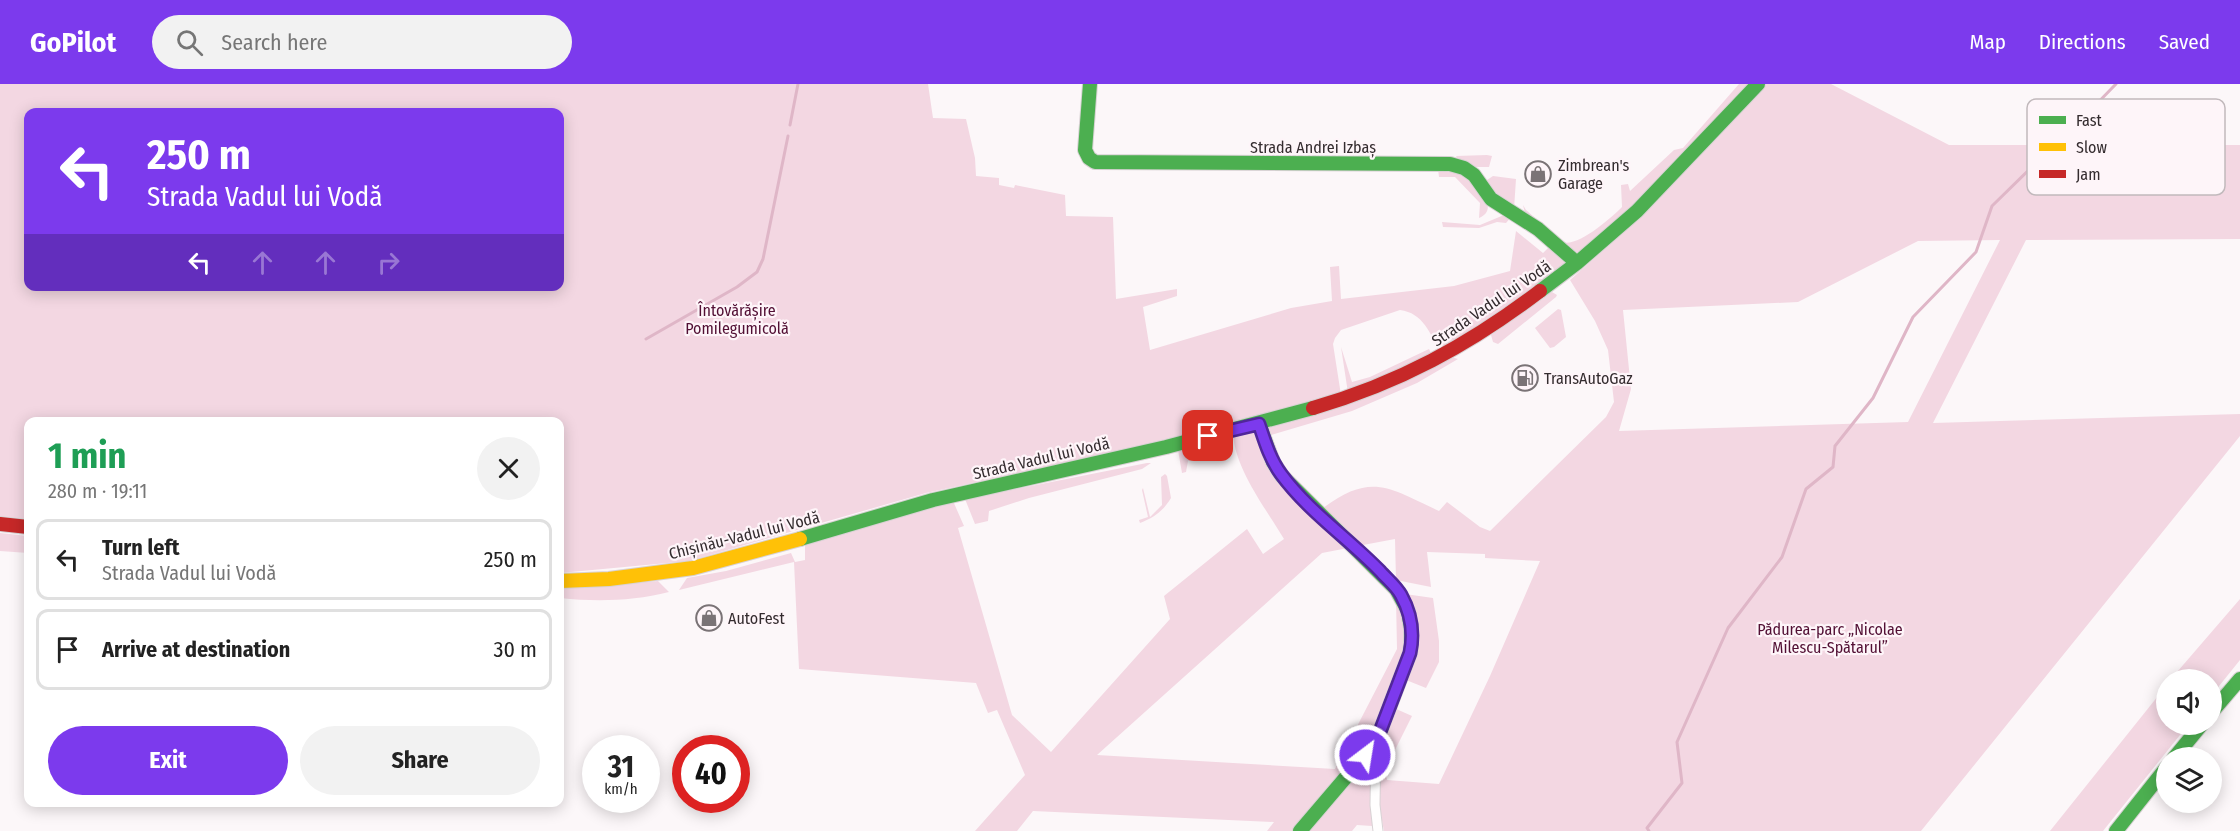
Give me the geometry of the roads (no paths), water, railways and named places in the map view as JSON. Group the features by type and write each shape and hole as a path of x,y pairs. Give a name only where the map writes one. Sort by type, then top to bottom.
{"main road":[{"name":"Strada Andrei Izbaș","path":"1090,84 1085,150 1089,158 1095,162 1450,164 1464,168 1474,176 1491,199 1538,229 1577,263"},
{"name":"Strada Vadul lui Vodă","path":"933,500 1259,424 1345,399 1428,364 1502,319 1577,263 1637,211 1758,84"},
{"path":"1259,424 1273,462 1282,476 1374,565 1401,596 1411,623 1412,642 1406,664 1376,742 1300,831"},
{"name":"Chișinău-Vadul lui Vodă","path":"564,581 609,579 693,568 736,558 933,500"},
{"path":"0,524 24,527"},
{"path":"2222,700 2240,679"},
{"path":"2183,747 2193,735"},
{"path":"2116,831 2156,781"}],"street":[{"path":"1376,742 1375,805 1378,831"}],"waterway":[{"path":"790,125 798,84"},
{"path":"2101,99 2116,84"},
{"path":"646,339 737,287 757,272 763,259 788,136"},
{"path":"1649,831 1647,828 1682,783 1677,742 1728,628 1782,557 1806,489 1833,467 1835,446 1873,398 1913,317 1976,252 1992,206 2027,172"}],"place":[{"name":"Zimbrean's Garage","path":"1538,174"},
{"name":"TransAutoGaz","path":"1525,378"},
{"name":"AutoFest","path":"709,618"}],"park label":[{"name":"Întovărășire Pomilegumicolă","path":"737,319"},
{"name":"Pădurea-parc „Nicolae Milescu-Spătarul”","path":"1830,638"}]}
